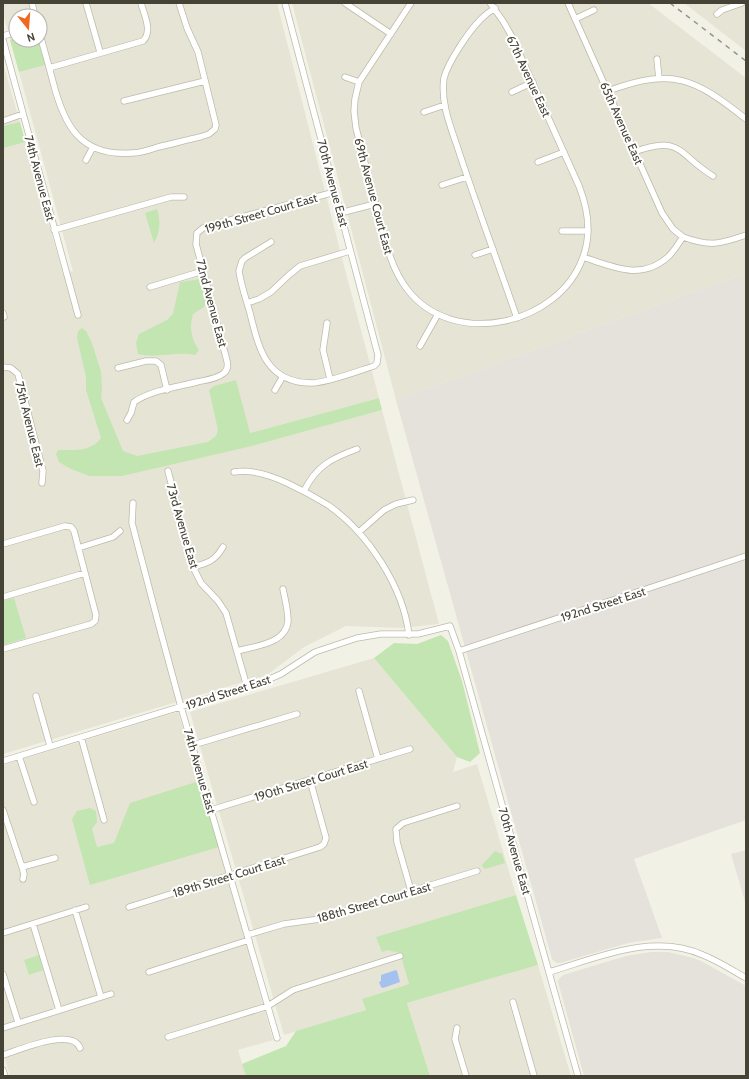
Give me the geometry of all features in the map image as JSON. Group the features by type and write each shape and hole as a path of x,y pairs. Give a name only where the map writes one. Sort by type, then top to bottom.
{"street":[{"path":"86,3 100,52"},
{"path":"49,68 100,52 143,41 148,30 141,3"},
{"path":"44,48 61,110 66,121 78,136 93,147 113,153 138,153 209,134 215,129 216,125 198,52 187,28 180,3"},
{"name":"70th Avenue East","path":"285,3 379,359 378,363 374,366 330,379"},
{"path":"345,3 391,34"},
{"name":"69th Avenue Court East","path":"412,3 359,82 355,99 354,118 389,255 400,279 418,301 438,314 454,321 484,325 507,321 536,310 558,294 573,277 584,257"},
{"name":"65th Avenue East","path":"568,3 662,213 673,229 683,237"},
{"path":"717,14 722,10 742,3"},
{"path":"492,5 456,53 444,78 443,92 445,105 467,177 517,318"},
{"name":"67th Avenue East","path":"492,5 511,35 584,198 587,212 588,231 584,257"},
{"path":"575,19 594,10"},
{"name":"74th Avenue East","path":"3,40 78,315"},
{"path":"658,59 659,79"},
{"path":"345,77 359,82"},
{"path":"608,91 638,81 676,79 698,86 714,95 746,119"},
{"path":"124,101 205,81"},
{"path":"512,92 533,82"},
{"path":"424,112 445,105"},
{"path":"3,121 23,114"},
{"path":"634,152 659,144 670,146 681,150 703,170 713,176"},
{"path":"86,160 93,147"},
{"path":"538,162 564,152"},
{"path":"442,185 467,177"},
{"name":"199th Street Court East","path":"199,231 208,226 335,192"},
{"path":"54,230 171,197 184,197"},
{"path":"340,213 375,204"},
{"name":"72nd Avenue East","path":"167,390 214,378 227,369 228,361 196,244 196,235 199,231"},
{"path":"562,231 588,231"},
{"path":"584,257 624,270 639,271 652,267 663,261 674,250 683,237 698,242 712,244 726,242 746,235"},
{"path":"271,242 249,254 242,261 239,271 261,353 271,367 283,376 297,381 313,383 330,379 323,350 327,323"},
{"path":"475,255 493,249"},
{"path":"247,303 259,299 271,292 300,266 350,251"},
{"path":"150,287 203,271"},
{"path":"420,346 438,314"},
{"path":"118,368 146,361 155,361 161,365 167,390 144,396 134,402 127,420"},
{"name":"75th Avenue East","path":"3,367 11,368 18,374 42,471 42,483"},
{"path":"275,390 283,376"},
{"path":"304,491 316,471 324,464 337,456 357,449"},
{"path":"234,472 242,470 278,479 304,491 328,505 342,516 359,532 376,554 389,576 401,602 409,635"},
{"name":"73rd Avenue East","path":"168,471 193,567 201,583 218,601 226,613 247,687"},
{"path":"359,532 384,510 396,504 413,500"},
{"name":"74th Avenue East","path":"132,503 132,523 181,707 231,875 277,1038"},
{"path":"3,544 64,526 71,527 74,531 95,610 95,621 91,624 3,649"},
{"path":"78,548 113,537 120,531"},
{"path":"193,567 209,563 215,559 223,547"},
{"name":"192nd Street East","path":"459,651 746,556"},
{"path":"3,596 85,572"},
{"path":"237,651 271,642 283,633 288,622 283,589"},
{"name":"70th Avenue East","path":"450,626 459,651 578,1076"},
{"name":"192nd Street East","path":"3,760 265,681 281,674 309,655 324,648 368,636 381,634 418,634 450,626"},
{"path":"359,691 378,759"},
{"path":"36,696 50,746"},
{"path":"193,745 297,714"},
{"path":"81,737 104,820"},
{"name":"190th Street Court East","path":"211,810 410,749"},
{"path":"19,756 34,802"},
{"name":"189th Street Court East","path":"129,907 314,850 324,844 326,841 325,833 310,780"},
{"path":"412,891 395,831 403,823 457,806"},
{"path":"3,810 22,867 24,874 23,879"},
{"path":"22,867 55,858"},
{"name":"188th Street Court East","path":"149,972 284,924 320,919 477,871"},
{"path":"3,933 86,907"},
{"path":"76,910 101,997"},
{"path":"33,924 59,1010"},
{"path":"549,972 621,951 640,947 658,946 686,949 703,954 746,978"},
{"path":"168,1036 268,1006 293,990 400,956"},
{"path":"3,974 18,1022"},
{"path":"3,1028 18,1022 111,994"},
{"path":"513,1002 534,1076"},
{"path":"456,1028 455,1039 466,1076"},
{"path":"3,1055 57,1039 73,1040 80,1048"},
{"path":"3,1070 5,1076"}],"shaded area":[{"path":"3,3 277,3 379,398 250,433 252,446 382,410 439,624 402,628 346,626 304,647 267,675 3,754 3,63 63,274 73,271 12,48 48,48 48,8 8,8 8,31 3,13"},
{"path":"292,3 648,3 746,78 746,273 396,400"},
{"path":"684,3 746,3 746,51"},
{"path":"746,273 746,820 634,859 662,938 628,943 556,963 552,959 396,400"},
{"path":"374,658 457,757 453,772 477,764 516,895 394,932 409,984 363,999 366,1010 284,1035 190,712"},
{"path":"178,712 219,847 273,1040 238,1050 246,1076 10,1076 3,1053 3,765"},
{"path":"746,850 746,905 731,854"},
{"path":"651,952 668,952 693,958 746,986 746,1076 584,1076 558,982 559,979 563,975 626,956"},
{"path":"538,965 571,1076 430,1076 407,1003"}],"green space":[{"path":"12,48 41,48 45,65 19,72"},
{"path":"20,122 25,142 3,148 3,126"},
{"path":"157,209 159,227 158,235 154,243 145,213"},
{"path":"200,279 202,281 206,301 204,307 193,314 191,328 194,341 199,350 195,355 181,354 152,356 138,354 136,343 139,334 167,320 173,314 180,282"},
{"path":"82,328 86,331 92,343 101,372 101,398 123,451 137,456 208,442 216,436 218,430 209,390 214,386 236,380 250,433 379,398 382,410 252,446 122,476 89,476 69,468 59,462 56,454 58,450 76,450 87,448 97,443 101,438 86,390 86,377 77,338 78,331"},
{"path":"14,598 26,638 3,645 3,601"},
{"path":"441,635 448,641 462,681 480,753 470,762 457,757 374,658 394,643 417,644"},
{"path":"199,781 219,847 90,885 72,819 77,811 90,808 96,811 97,822 92,829 97,847 114,843 130,803"},
{"path":"495,851 502,854 505,863 485,869 482,865"},
{"path":"516,895 538,965 407,1003 430,1076 246,1076 242,1064 286,1046 296,1031 366,1010 362,999 409,984 400,953 387,950 382,952 376,937"},
{"path":"39,955 43,970 29,975 24,960"}],"water":[{"path":"396,970 400,982 383,988 381,987 379,982 381,981 381,975"}],"railway":[{"path":"670,3 746,61"}]}
